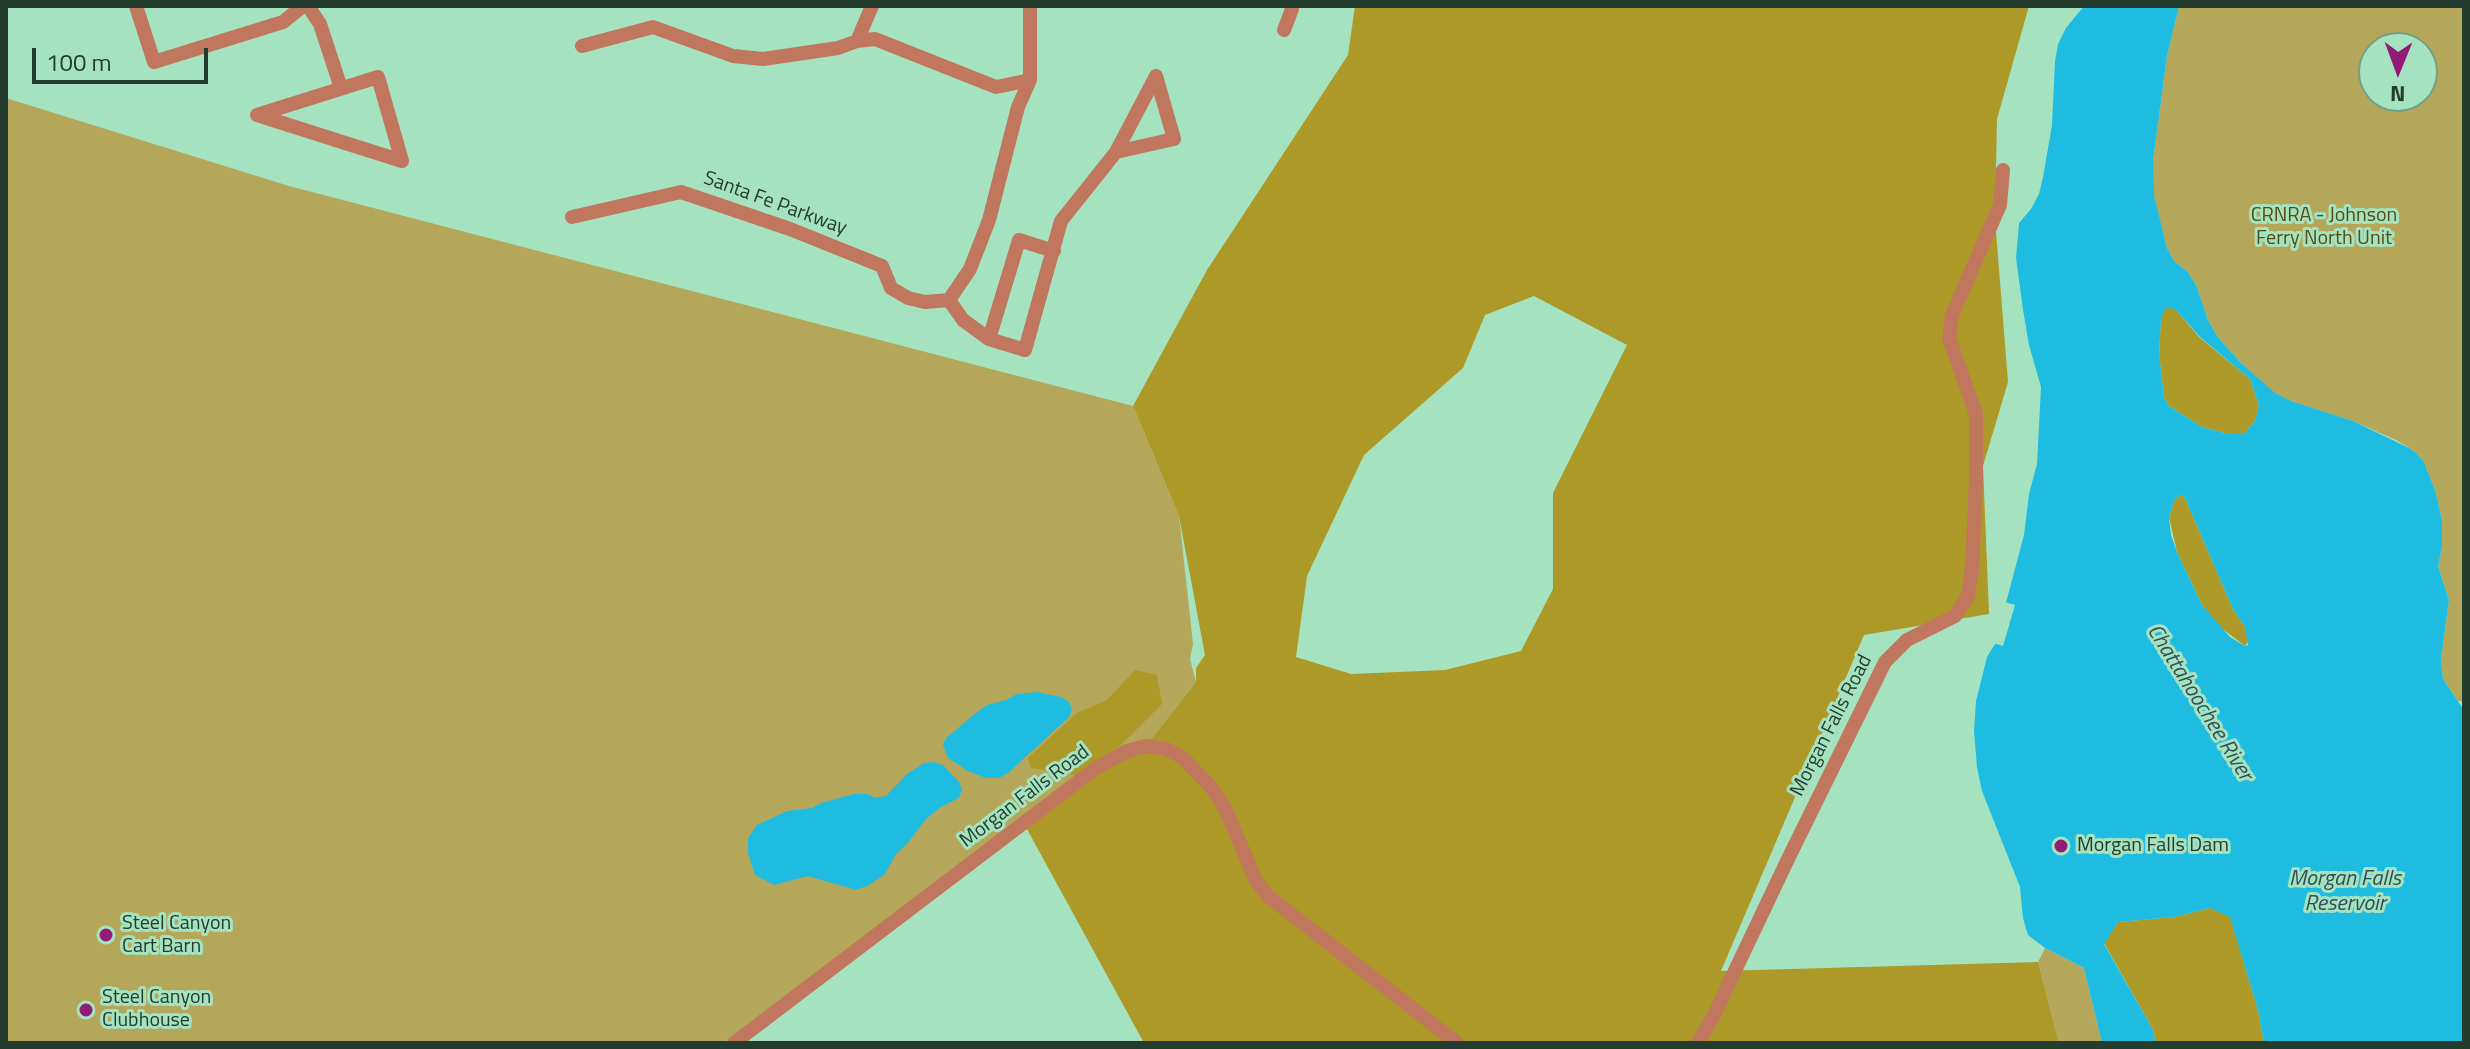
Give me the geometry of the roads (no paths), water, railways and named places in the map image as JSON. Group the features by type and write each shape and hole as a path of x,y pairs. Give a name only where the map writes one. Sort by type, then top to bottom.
{"street":[{"path":"136,6 154,62 283,22 305,6 320,24 341,88"},
{"path":"857,41 872,6"},
{"path":"1030,6 1030,80 1018,107 989,220 970,269 949,300 963,320 989,339 1025,350 1061,221 1116,152 1156,76 1174,139 1116,152"},
{"path":"1284,30 1291,6"},
{"path":"582,46 653,27 733,56 763,59 875,39 996,87 1030,80"},
{"path":"378,77 402,161 257,115 341,88 378,77"},
{"name":"Morgan Falls Road","path":"1698,1043 1885,662 1907,640 1955,616 1968,596 1976,481 1976,414 1949,338 1952,315 2000,205 2003,170"},
{"name":"Santa Fe Parkway","path":"572,217 681,192 790,229 882,266 891,288 908,298 925,302 949,300"},
{"path":"989,339 1019,240 1054,251"},
{"name":"Morgan Falls Road","path":"734,1043 1096,768 1127,751 1146,746 1166,749 1182,757 1211,787 1226,810 1256,881 1268,896 1457,1043"}],"water":[{"path":"2084,6 2179,6 2167,56 2153,161 2154,196 2167,248 2197,287 2217,336 2240,362 2275,393 2353,421 2411,449 2423,460 2435,490 2442,520 2442,548 2438,566 2449,600 2441,659 2443,679 2464,710 2464,1043 2264,1043 2258,1010 2230,917 2210,908 2174,917 2118,922 2104,944 2152,1028 2156,1043 2102,1043 2084,968 2045,948 2028,935 2020,887 1982,791 1974,731 1976,701 1987,657 1995,644 2024,535 2029,494 2037,464 2041,387 2029,345 2016,258 2019,223 2039,194 2043,177 2052,125 2055,61 2058,44 2066,28","holes":["2169,307 2250,379 2259,405 2255,421 2244,434 2228,434 2202,427 2169,406 2164,397 2159,353 2161,319","2181,495 2233,609 2245,627 2248,645 2230,637 2202,605 2177,552 2169,517 2175,499"]},
{"path":"1036,692 1061,697 1069,702 1072,709 1069,717 1008,773 999,778 986,778 948,758 943,745 946,738 976,713 987,705 1017,694"},
{"path":"924,763 943,765 959,782 962,789 959,798 926,819 896,854 885,874 869,885 856,890 808,876 774,885 755,875 748,853 748,838 757,825 787,811 812,808 854,794 867,794 875,798 886,796 907,774"}],"place":[{"name":"Morgan Falls Dam","path":"2061,846"},
{"name":"Steel Canyon Cart Barn","path":"106,935"},
{"name":"Steel Canyon Clubhouse","path":"86,1010"}],"park label":[{"name":"CRNRA - Johnson Ferry North Unit","path":"2324,228"}],"water label":[{"name":"Chattahoochee River","path":"2199,703"},
{"name":"Morgan Falls Reservoir","path":"2345,892"}]}
